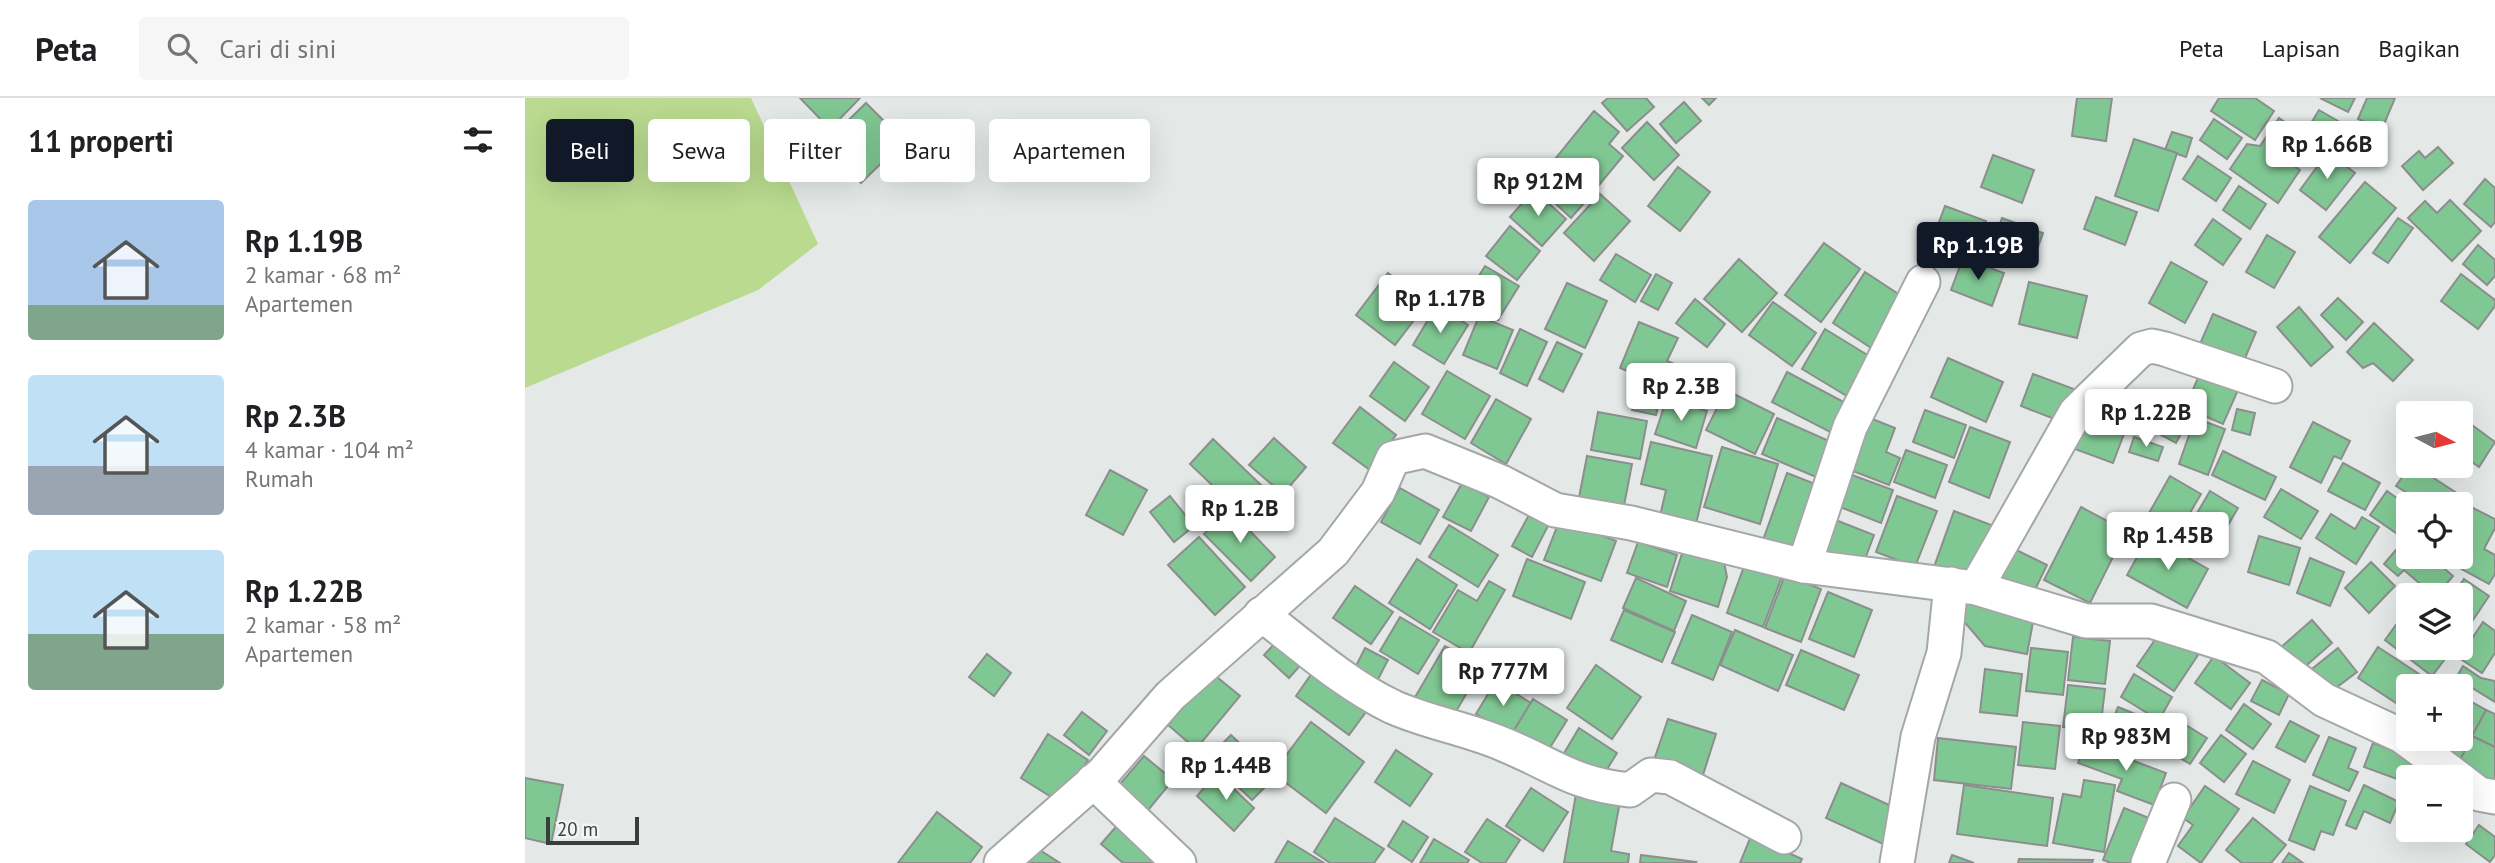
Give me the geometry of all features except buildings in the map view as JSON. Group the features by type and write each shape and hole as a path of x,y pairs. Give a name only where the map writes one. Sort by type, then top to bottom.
{"street":[{"path":"1804,566 1850,427 1923,282"},
{"path":"1898,863 1918,737 1963,586 2076,412 2141,349 2152,346 2275,386"},
{"path":"1001,863 1093,781 1170,696 1333,552 1378,492 1393,458 1425,451 1501,482 1555,510 1630,523 1804,566 1963,586 2086,621 2151,621 2267,657 2324,700 2402,736 2441,765"},
{"path":"1261,614 1359,688 1393,706 1484,736 1575,780 1604,788 1630,790 1651,775 1670,777 1784,837"},
{"path":"1093,781 1179,863"},
{"path":"2473,789 2479,794 2495,797"},
{"path":"2148,863 2173,800"}],"green space":[{"path":"525,98 751,98 764,126 764,182 790,182 818,244 758,290 525,388"}]}
